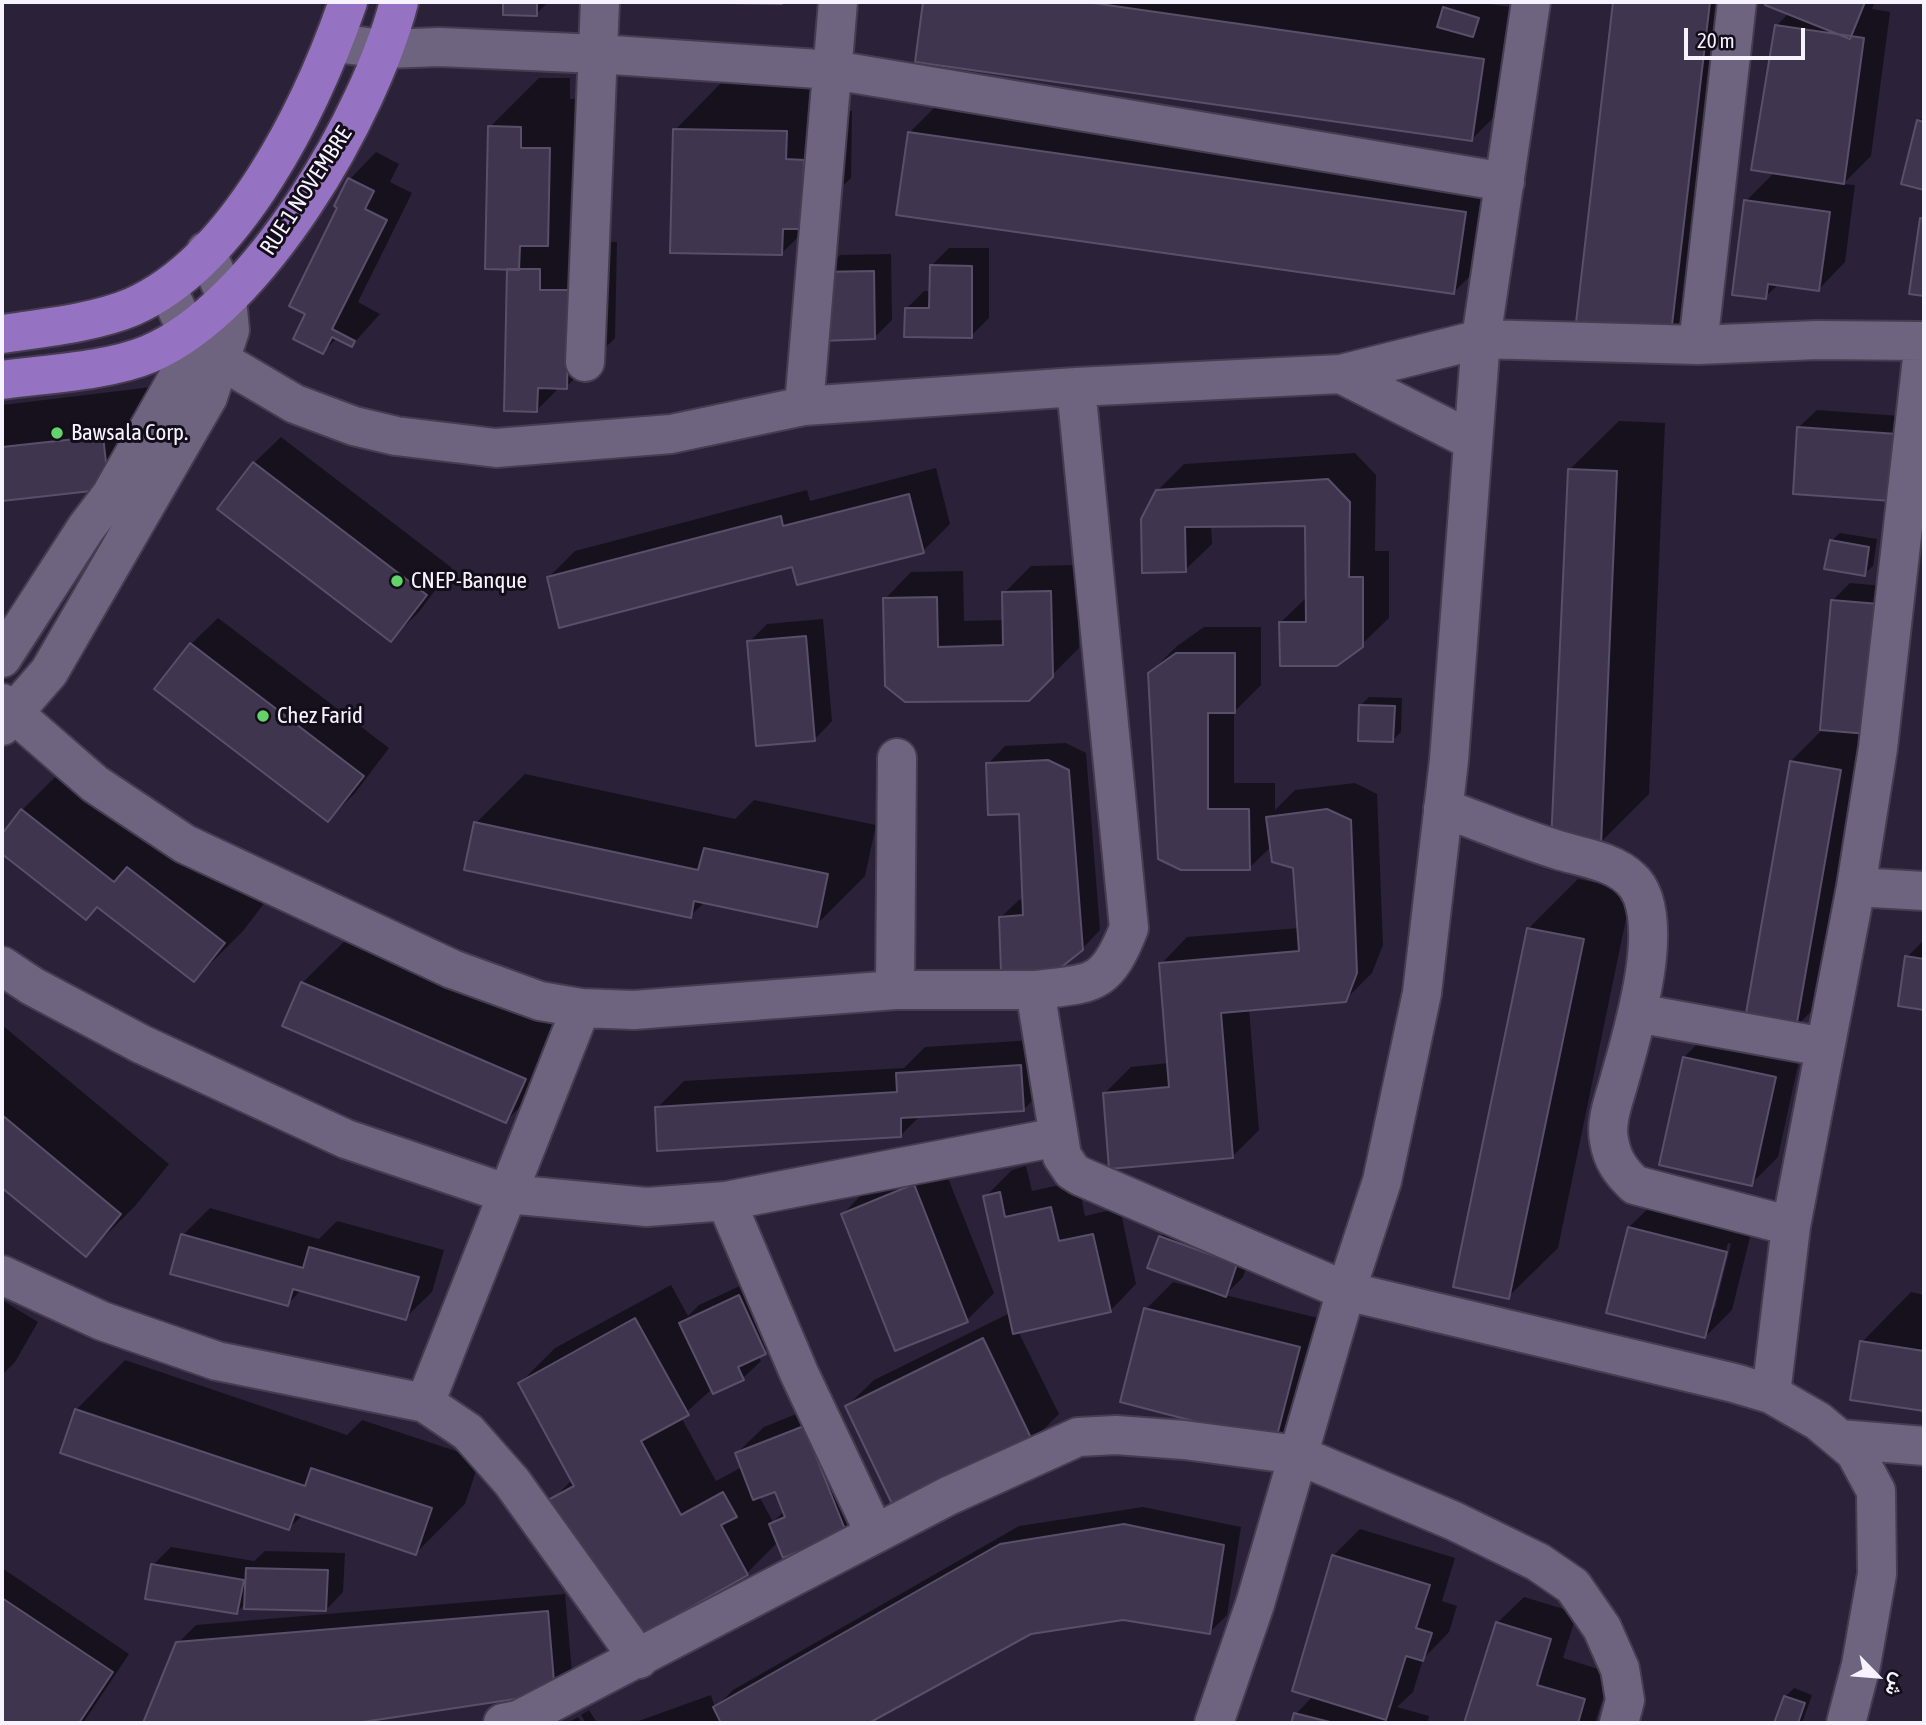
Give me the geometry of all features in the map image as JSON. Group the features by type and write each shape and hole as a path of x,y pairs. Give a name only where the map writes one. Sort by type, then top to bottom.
{"main road":[{"name":"RUE 1 NOVEMBRE","path":"2,334 53,327 130,307 167,288 206,251 243,211 313,92 348,2"},
{"name":"RUE 1 NOVEMBRE","path":"2,380 84,369 148,354 199,347 227,299 291,222 362,105 385,49 398,2"}],"street":[{"path":"585,362 600,2"},
{"path":"804,407 838,2"},
{"path":"1214,1723 1255,1604 1346,1291 1382,1181 1422,993 1443,808 1481,339 1531,2"},
{"path":"1698,345 1737,2"},
{"path":"334,43 385,49 439,47 598,54 833,70 1505,182"},
{"path":"206,251 227,299"},
{"path":"167,288 199,347 208,397 49,671 5,714 95,784 185,844 452,969 540,1001 581,1009 634,1010 895,990 1035,990 1089,983 1107,972 1119,954 1129,928 1076,387"},
{"path":"199,347 295,404 354,426 396,436 496,448 671,434 804,407 1076,387 1341,374 1481,339 1698,345 1817,340 1924,341 1878,748 1856,887 1791,1226 1771,1394"},
{"path":"2,659 86,527 111,495 178,377 199,347"},
{"path":"1341,374 1472,441"},
{"path":"895,990 897,758"},
{"path":"1443,808 1556,850 1589,859 1633,879 1650,926 1637,1013 1610,1116 1608,1139 1618,1169 1635,1185 1791,1226"},
{"path":"1856,887 1924,891"},
{"path":"2,966 141,1044 346,1139 508,1194 647,1207 726,1201 1058,1137"},
{"path":"1035,990 1058,1137 1062,1156 1072,1171 1346,1291 1771,1394 1818,1421 1855,1452 1876,1491 1877,1574 1861,1665 1846,1723"},
{"path":"425,1403 581,1009"},
{"path":"1637,1013 1824,1047"},
{"path":"726,1201 799,1373 874,1532"},
{"path":"2,1275 102,1321 217,1361 425,1403 468,1432 512,1482 639,1659"},
{"path":"503,1723 518,1720 639,1659 874,1532 1078,1437 1116,1435 1184,1440 1298,1455 1454,1521 1538,1562 1573,1586 1602,1628 1620,1669 1625,1700 1619,1723"},
{"path":"1840,1439 1924,1446"}],"building":[{"path":"503,2 537,2 537,16 503,15"},
{"path":"669,2 782,2 782,4"},
{"path":"923,2 1086,2 1484,59 1472,141 915,62"},
{"path":"1613,2 1710,2 1670,342 1575,331"},
{"path":"1766,2 1865,2 1850,39 1765,5"},
{"path":"1443,7 1479,18 1473,37 1437,27"},
{"path":"1775,25 1864,38 1844,184 1751,170"},
{"path":"1917,120 1924,122 1924,190 1901,184"},
{"path":"488,126 521,127 521,148 550,148 548,246 520,246 519,270 485,269"},
{"path":"673,129 787,131 786,159 804,160 802,229 783,229 782,255 670,253"},
{"path":"908,132 1466,212 1454,294 896,215"},
{"path":"348,178 374,191 365,209 387,220 332,329 355,341 352,347 332,337 323,354 293,339 305,314 289,306 337,208 334,206"},
{"path":"1744,200 1830,212 1819,291 1768,284 1766,299 1732,295"},
{"path":"1920,218 1924,219 1924,296 1909,294"},
{"path":"930,265 972,266 972,338 904,337 905,308 929,308"},
{"path":"507,269 540,269 540,290 569,290 567,389 538,388 537,412 504,411"},
{"path":"874,271 875,339 821,341 820,272"},
{"path":"1797,427 1897,434 1892,501 1793,494"},
{"path":"103,436 109,489 2,501 2,447"},
{"path":"253,462 427,595 391,642 217,509"},
{"path":"1568,469 1617,471 1601,845 1551,843"},
{"path":"1328,479 1350,502 1349,577 1363,577 1363,647 1337,666 1280,666 1279,622 1306,622 1305,526 1185,527 1186,572 1142,573 1141,519 1156,490"},
{"path":"909,494 924,553 797,585 792,567 559,628 547,577 781,516 783,526"},
{"path":"1830,540 1869,547 1865,576 1824,569"},
{"path":"1051,591 1053,677 1029,701 905,702 885,686 883,598 937,597 938,647 1003,645 1002,592"},
{"path":"1831,600 1879,604 1868,734 1820,730"},
{"path":"806,636 815,741 756,746 747,641"},
{"path":"190,643 364,776 328,822 154,689"},
{"path":"1176,653 1235,653 1235,713 1208,713 1208,809 1249,809 1250,870 1181,870 1158,859 1148,673"},
{"path":"1359,705 1395,706 1393,742 1358,741"},
{"path":"1048,760 1069,770 1083,950 1059,969 1001,972 999,917 1023,915 1019,814 988,815 986,763"},
{"path":"1790,761 1841,770 1796,1028 1745,1019"},
{"path":"21,809 114,882 127,867 225,943 194,982 97,907 86,920 2,854 2,834"},
{"path":"1327,809 1351,820 1357,973 1346,1002 1221,1013 1233,1158 1109,1169 1103,1093 1169,1087 1159,963 1299,951 1293,868 1272,862 1266,817"},
{"path":"474,822 698,870 704,848 828,874 817,927 694,901 691,918 464,870"},
{"path":"1527,928 1584,939 1509,1299 1453,1287"},
{"path":"1905,956 1924,959 1924,1010 1898,1006"},
{"path":"301,982 526,1079 506,1123 282,1026"},
{"path":"1683,1057 1776,1077 1752,1186 1659,1165"},
{"path":"1021,1065 1024,1111 901,1118 901,1137 657,1151 655,1107 897,1092 896,1073"},
{"path":"2,1115 121,1214 86,1257 2,1188"},
{"path":"914,1184 968,1322 895,1351 841,1214"},
{"path":"1000,1192 1005,1217 1051,1207 1059,1241 1093,1234 1111,1312 1013,1334 983,1196"},
{"path":"1628,1227 1727,1252 1705,1338 1606,1313"},
{"path":"181,1234 303,1268 309,1247 419,1277 406,1320 293,1289 288,1306 170,1274"},
{"path":"1159,1236 1237,1264 1226,1297 1147,1268"},
{"path":"739,1295 766,1354 738,1367 744,1380 713,1394 679,1323"},
{"path":"1144,1308 1300,1347 1274,1447 1196,1428 1197,1422 1120,1402"},
{"path":"635,1318 689,1415 641,1441 681,1515 723,1492 737,1517 721,1525 748,1575 627,1643 548,1500 574,1486 518,1383"},
{"path":"983,1338 1033,1442 895,1510 845,1406"},
{"path":"1860,1341 1924,1351 1924,1411 1850,1400"},
{"path":"75,1409 305,1486 311,1468 432,1508 416,1555 295,1514 289,1530 60,1453"},
{"path":"804,1426 846,1532 783,1558 769,1524 785,1517 775,1492 753,1500 735,1453"},
{"path":"1124,1524 1224,1545 1210,1634 1123,1620 1031,1634 869,1723 721,1723 713,1707 1000,1544"},
{"path":"1332,1555 1430,1585 1416,1628 1432,1633 1423,1661 1406,1656 1386,1720 1292,1691"},
{"path":"151,1564 244,1580 237,1614 145,1599"},
{"path":"246,1568 328,1570 326,1611 244,1609"},
{"path":"2,1598 113,1672 79,1723 2,1722"},
{"path":"548,1611 555,1693 356,1723 143,1723 176,1642"},
{"path":"1496,1622 1551,1639 1537,1685 1585,1699 1578,1723 1464,1723"},
{"path":"1784,1696 1805,1703 1798,1723 1774,1723"},
{"path":"1294,1713 1334,1723 1291,1723"}],"place":[{"name":"Bawsala Corp.","path":"57,433"},
{"name":"CNEP-Banque","path":"397,581"},
{"name":"Chez Farid","path":"263,716"}]}
